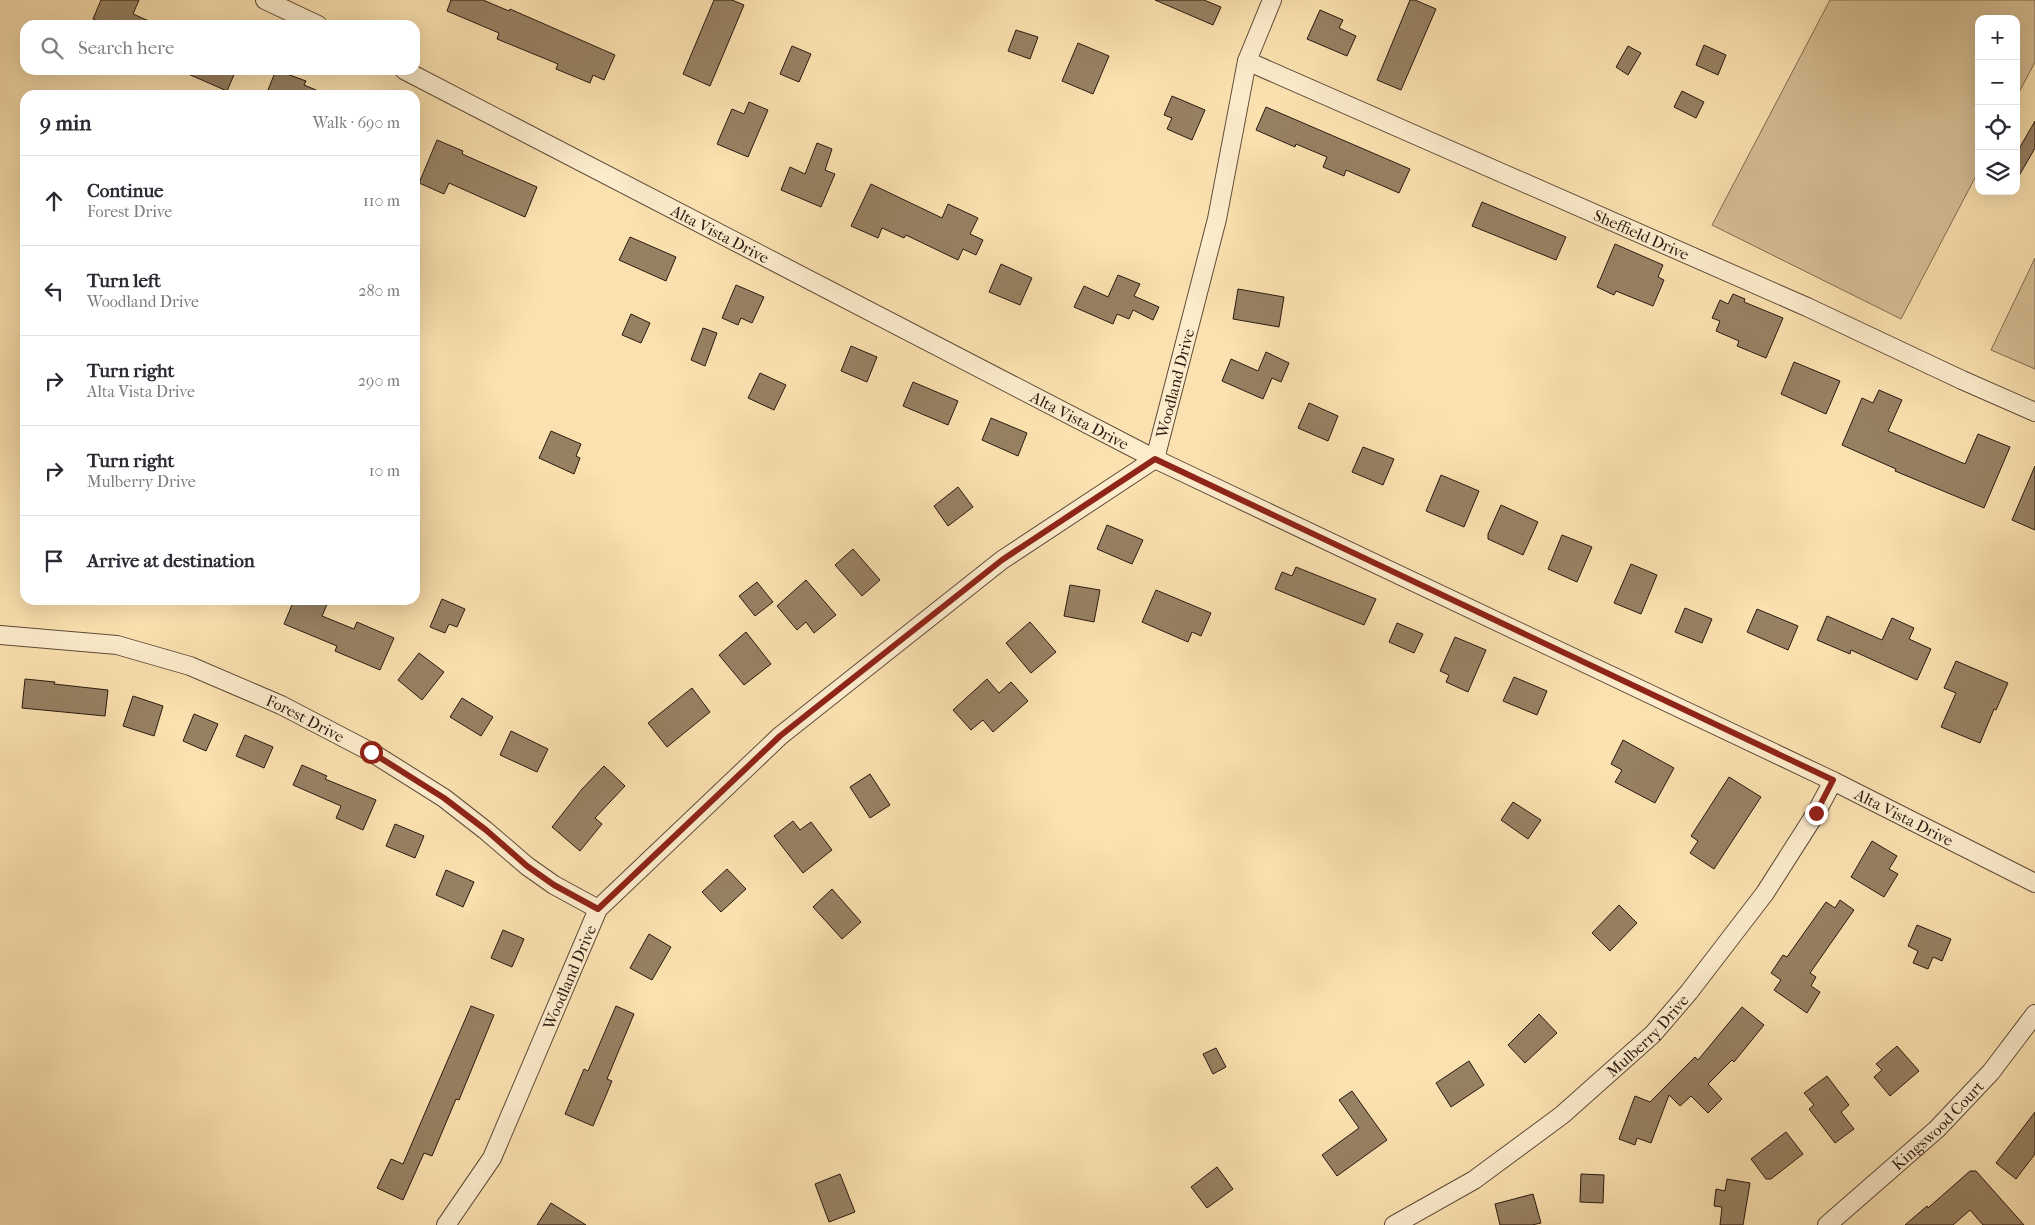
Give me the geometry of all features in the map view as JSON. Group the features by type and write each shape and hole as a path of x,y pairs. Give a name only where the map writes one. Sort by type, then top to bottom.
{"street":[{"path":"265,0 307,20"},
{"name":"Woodland Drive","path":"446,1225 492,1158 598,909 780,736 1002,560 1155,459 1217,219 1248,61 1272,0"},
{"name":"Sheffield Drive","path":"1248,61 1806,307 2035,412"},
{"name":"Alta Vista Drive","path":"414,75 1155,459 1833,780 2035,883"},
{"name":"Forest Drive","path":"0,635 117,645 190,666 281,705 371,752 444,798 486,830 527,866 554,885 598,909"},
{"name":"Mulberry Drive","path":"1394,1225 1474,1180 1562,1115 1653,1034 1689,992 1765,893 1816,813 1833,780"},
{"name":"Kingswood Court","path":"1827,1225 1937,1129 1991,1072 2035,1014"}],"shaded area":[{"path":"1830,0 2035,0 2035,62 2020,90 2020,15 1975,15 1975,178 1901,319 1712,225"},
{"path":"2035,258 2035,369 1991,350"}],"building":[{"path":"101,0 139,0 133,14 147,20 96,20 93,19"},
{"path":"451,0 483,0 509,11 510,9 615,55 604,80 593,75 590,83 556,69 558,64 497,39 499,33 447,11"},
{"path":"714,0 732,0 744,5 710,86 683,74"},
{"path":"1155,0 1204,0 1221,7 1213,25"},
{"path":"1410,0 1415,0 1436,9 1401,90 1377,80"},
{"path":"1320,10 1343,20 1339,28 1356,36 1347,56 1307,39"},
{"path":"1016,30 1038,37 1030,59 1008,51"},
{"path":"1078,43 1109,56 1093,94 1062,81"},
{"path":"1704,45 1726,55 1718,75 1696,65"},
{"path":"792,46 811,54 799,82 780,74"},
{"path":"1628,46 1641,53 1628,75 1616,67"},
{"path":"190,75 234,75 227,90"},
{"path":"274,75 290,75 306,81 304,85 316,90 268,90"},
{"path":"1682,91 1704,102 1696,118 1674,107"},
{"path":"1172,96 1205,110 1192,140 1167,129 1172,118 1164,115"},
{"path":"749,102 768,110 748,157 717,144 732,109 744,114"},
{"path":"1266,107 1410,169 1399,193 1346,170 1344,176 1323,167 1327,157 1296,144 1295,147 1256,130"},
{"path":"2035,121 2035,148 2020,174 2020,147"},
{"path":"437,140 463,151 462,154 537,187 525,217 449,183 444,194 420,183"},
{"path":"817,143 832,149 825,170 835,174 821,207 781,190 790,167 805,174"},
{"path":"871,184 942,218 948,204 978,218 970,234 983,240 976,255 963,249 958,260 906,235 904,238 882,228 878,238 851,226"},
{"path":"1482,202 1566,237 1556,260 1472,226"},
{"path":"630,237 676,257 666,281 619,260"},
{"path":"1615,244 1663,265 1658,277 1664,280 1653,306 1616,291 1614,295 1597,287"},
{"path":"1001,264 1032,278 1020,305 989,292"},
{"path":"1118,275 1140,284 1134,296 1159,307 1153,320 1133,310 1129,319 1117,314 1113,324 1074,307 1084,286 1108,297"},
{"path":"736,285 764,297 752,323 741,318 738,325 722,318"},
{"path":"1238,289 1284,297 1279,327 1233,319"},
{"path":"1733,294 1745,299 1744,302 1783,318 1766,358 1737,346 1739,341 1716,331 1720,321 1712,318 1720,300 1728,304"},
{"path":"631,314 650,323 641,343 622,335"},
{"path":"703,328 717,333 705,366 691,360"},
{"path":"851,346 877,357 867,382 841,371"},
{"path":"1266,352 1289,363 1281,382 1272,378 1263,399 1222,381 1231,359 1258,371"},
{"path":"1794,362 1840,381 1826,414 1781,394"},
{"path":"760,373 786,385 774,410 748,398"},
{"path":"913,382 958,401 948,425 903,406"},
{"path":"1879,390 1902,400 1888,431 1965,464 1978,434 2010,447 1984,508 1895,471 1896,469 1842,445 1862,398 1873,403"},
{"path":"1309,403 1338,416 1328,441 1298,428"},
{"path":"991,418 1027,433 1018,456 982,440"},
{"path":"551,431 581,444 576,456 580,458 574,474 539,458"},
{"path":"1363,447 1394,459 1383,485 1352,472"},
{"path":"2035,466 2035,530 2012,520"},
{"path":"1441,475 1479,491 1464,527 1426,511"},
{"path":"958,487 973,507 948,526 934,506"},
{"path":"1501,505 1538,522 1523,555 1488,539 1488,534"},
{"path":"1107,525 1143,540 1132,564 1097,549"},
{"path":"1562,535 1592,547 1577,582 1548,569"},
{"path":"853,549 880,580 862,596 835,565"},
{"path":"1631,564 1657,575 1641,614 1614,603"},
{"path":"1296,567 1376,599 1364,625 1275,589 1282,572 1292,576"},
{"path":"806,580 836,615 814,633 806,622 797,630 777,606"},
{"path":"757,582 773,602 755,616 739,596"},
{"path":"1070,585 1100,590 1094,622 1064,616"},
{"path":"1156,590 1211,613 1201,636 1192,632 1188,642 1142,622"},
{"path":"442,599 465,609 457,627 449,624 445,633 430,627"},
{"path":"292,605 327,605 322,616 354,629 357,622 394,638 380,670 335,651 337,646 284,624"},
{"path":"1685,608 1712,619 1702,643 1675,632"},
{"path":"1757,609 1798,626 1788,650 1747,632"},
{"path":"1827,616 1882,640 1892,618 1914,628 1909,639 1931,649 1917,680 1851,650 1850,654 1817,640"},
{"path":"1030,622 1056,652 1031,673 1006,643"},
{"path":"1397,623 1423,634 1414,653 1389,642"},
{"path":"746,632 771,664 744,685 719,655"},
{"path":"1455,637 1486,650 1468,692 1446,682 1449,675 1440,671"},
{"path":"419,653 444,672 422,700 398,680"},
{"path":"1956,661 2008,683 1996,710 1994,709 1980,743 1941,727 1956,693 1944,688"},
{"path":"1514,677 1547,691 1537,715 1503,701"},
{"path":"25,679 108,690 105,716 22,708"},
{"path":"987,679 999,693 1011,682 1028,701 993,732 983,720 971,730 953,710"},
{"path":"692,688 710,712 667,747 648,723"},
{"path":"133,696 163,706 154,736 123,726"},
{"path":"462,698 493,717 481,736 450,717"},
{"path":"194,714 218,724 206,751 183,741"},
{"path":"511,731 548,749 537,772 500,755"},
{"path":"245,735 273,747 264,768 236,756"},
{"path":"1623,740 1674,768 1655,803 1615,782 1622,770 1611,764"},
{"path":"302,765 327,776 325,779 376,800 363,830 336,818 341,806 293,785"},
{"path":"604,766 625,786 595,818 602,824 580,851 552,827 582,789"},
{"path":"870,774 890,805 870,818 850,787"},
{"path":"1729,777 1761,797 1714,869 1690,853 1698,841 1691,836"},
{"path":"1513,802 1541,820 1528,839 1501,820"},
{"path":"793,821 800,830 811,822 832,850 803,873 774,836"},
{"path":"395,824 424,836 415,858 386,846"},
{"path":"1872,841 1897,856 1889,869 1898,874 1884,897 1851,877"},
{"path":"727,869 746,889 721,912 702,892"},
{"path":"446,870 474,882 463,907 436,895"},
{"path":"832,889 861,922 842,939 813,907"},
{"path":"1840,900 1854,910 1810,973 1816,977 1811,986 1820,992 1807,1013 1774,990 1781,980 1771,973 1783,955 1787,957 1826,902 1835,908"},
{"path":"1619,905 1637,923 1610,951 1592,933"},
{"path":"1917,925 1951,939 1942,961 1933,957 1928,969 1913,963 1918,951 1908,946"},
{"path":"503,930 524,939 512,967 491,958"},
{"path":"649,934 671,947 652,980 630,968"},
{"path":"471,1006 494,1015 459,1100 456,1099 432,1156 424,1153 403,1200 377,1188 391,1159 403,1164"},
{"path":"616,1006 634,1014 607,1079 612,1081 593,1126 565,1114 584,1069 588,1071"},
{"path":"1742,1007 1764,1025 1734,1062 1732,1060 1708,1084 1722,1099 1708,1113 1691,1096 1680,1106 1669,1095 1651,1143 1637,1138 1635,1145 1619,1139 1635,1096 1650,1102 1695,1057 1698,1060"},
{"path":"1539,1014 1557,1033 1525,1063 1508,1045"},
{"path":"1897,1046 1919,1071 1890,1096 1874,1077 1882,1070 1876,1064"},
{"path":"1216,1048 1226,1067 1213,1074 1203,1054"},
{"path":"1469,1061 1484,1085 1451,1107 1436,1083"},
{"path":"1827,1076 1849,1105 1841,1112 1854,1129 1835,1143 1809,1109 1814,1105 1804,1093"},
{"path":"1352,1091 1387,1140 1337,1176 1322,1155 1359,1128 1339,1100"},
{"path":"2035,1112 2035,1154 2016,1179 1996,1163"},
{"path":"1786,1132 1803,1154 1771,1179 1766,1179 1751,1159"},
{"path":"1217,1167 1233,1189 1207,1208 1191,1187"},
{"path":"1970,1171 1976,1171 2024,1225 1983,1225 1970,1210 1953,1225 1905,1225 1927,1206 1928,1208"},
{"path":"840,1174 855,1212 829,1222 815,1184"},
{"path":"1581,1174 1604,1175 1603,1203 1580,1202"},
{"path":"1727,1179 1750,1183 1743,1225 1720,1225 1722,1207 1714,1206 1716,1189 1725,1191"},
{"path":"1533,1194 1541,1223 1532,1225 1500,1225 1495,1204"},
{"path":"551,1203 586,1225 537,1225"}],"route":[{"path":"371,752 444,798 486,830 527,866 554,885 598,909 780,736 1002,560 1155,459 1833,780 1816,813"}]}
